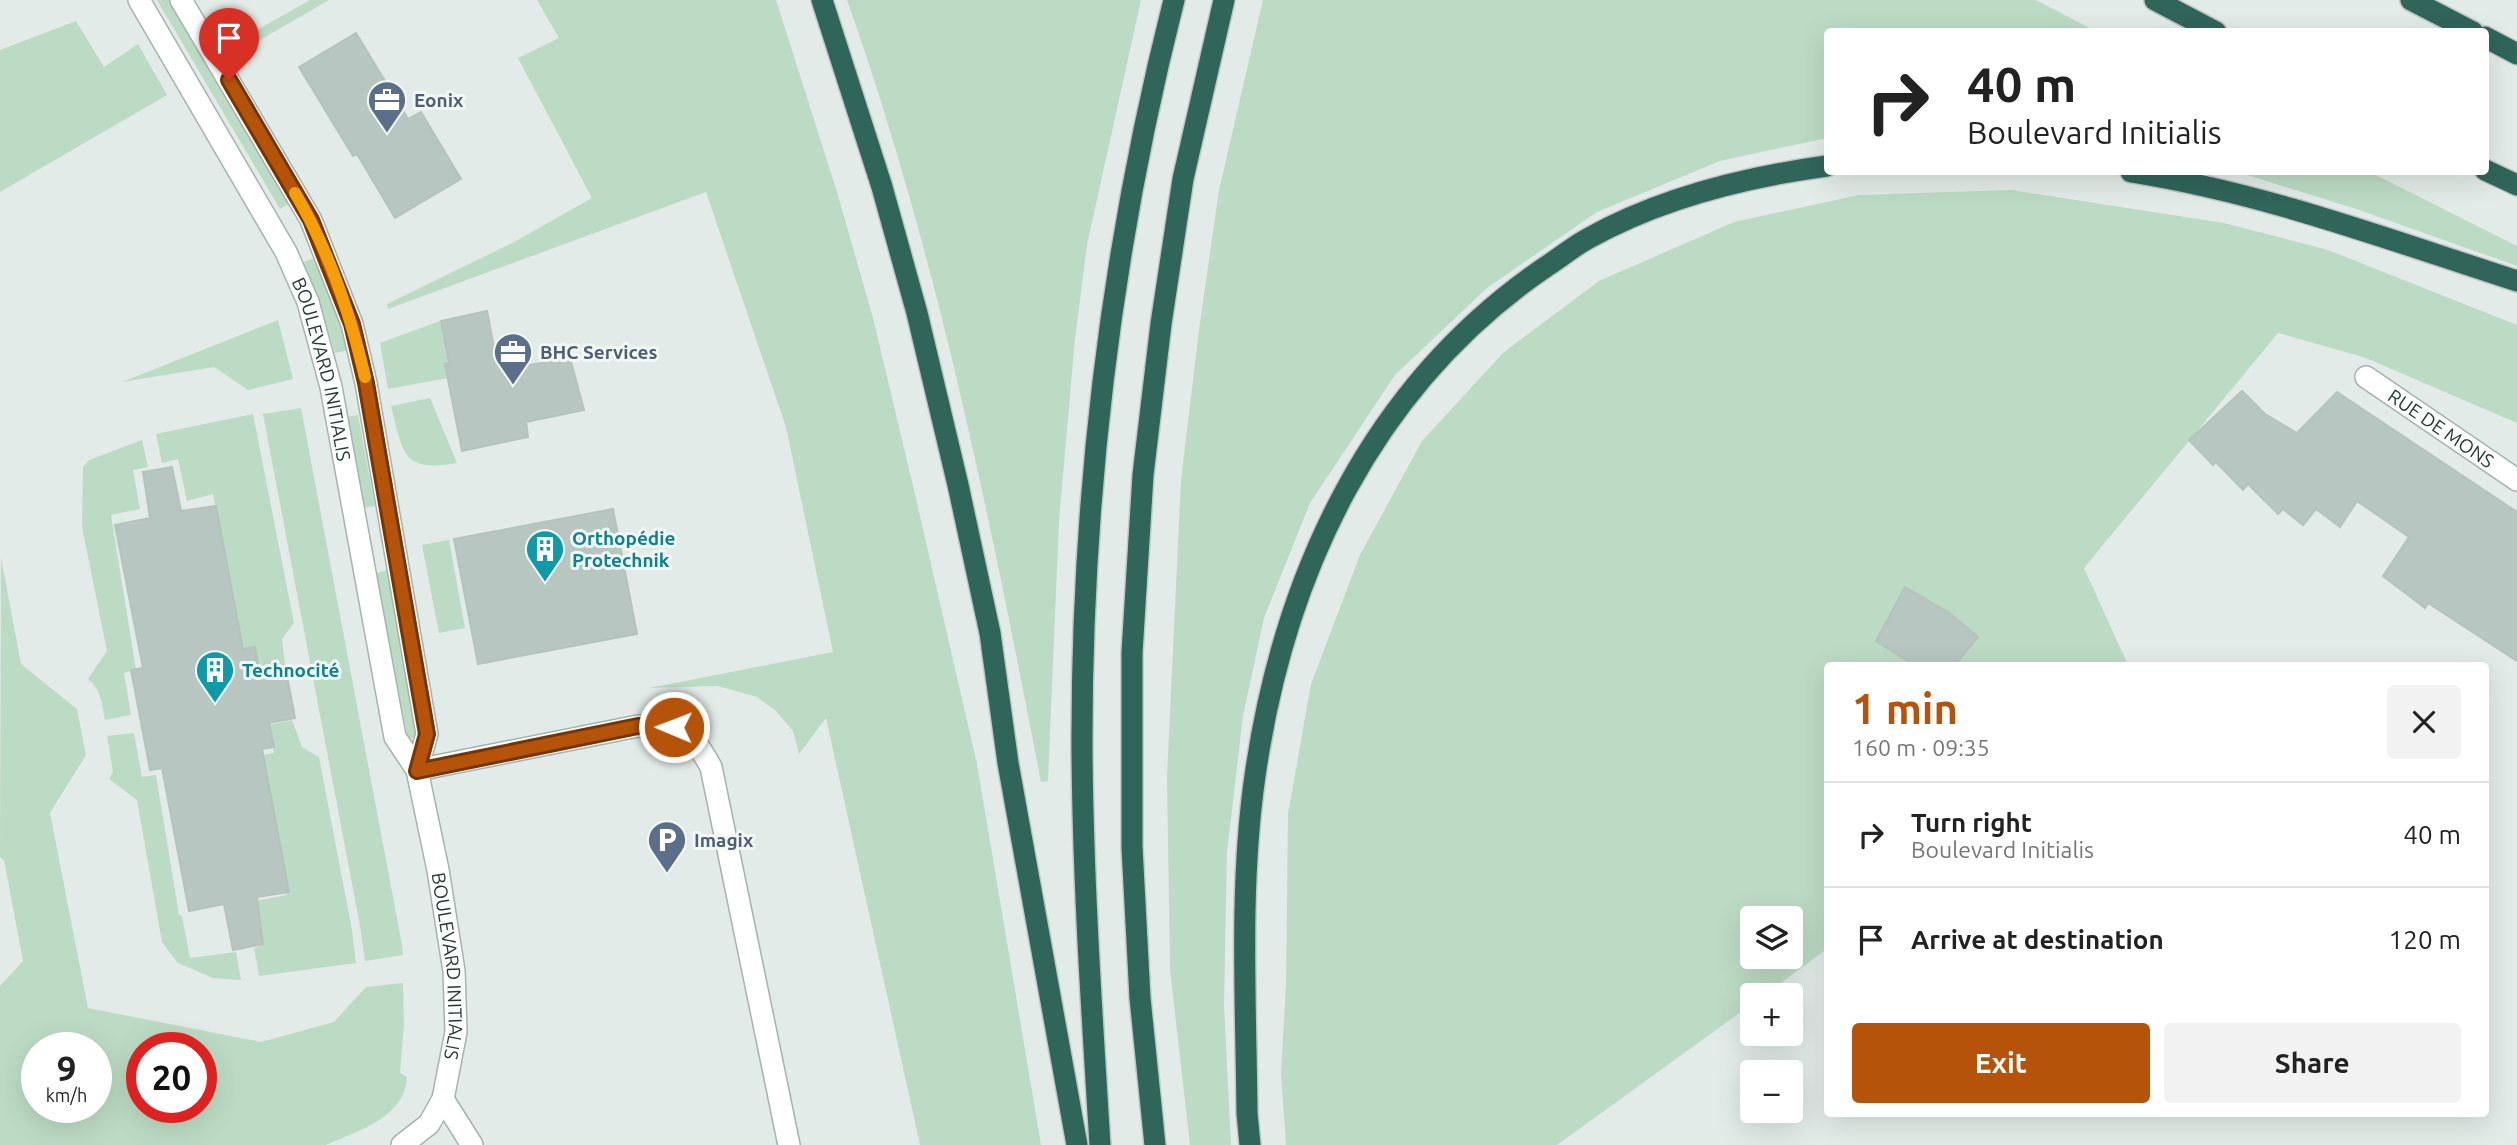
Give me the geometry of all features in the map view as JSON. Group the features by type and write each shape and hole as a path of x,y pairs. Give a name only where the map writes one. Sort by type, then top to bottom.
{"highway":[{"path":"822,0 885,200 930,365 955,472 990,633 1008,762 1077,1145"},
{"path":"1100,1145 1085,870 1082,750 1086,587 1099,429 1126,219 1174,0"},
{"path":"1155,1145 1140,998 1132,847 1132,653 1143,475 1161,324 1183,179 1224,0"},
{"path":"2155,0 2208,28"},
{"path":"2411,0 2465,28"},
{"path":"2489,39 2517,54"},
{"path":"1250,1145 1247,1114 1247,865 1255,777 1272,679 1301,584 1339,499 1388,421 1445,352 1509,292 1589,238 1672,201 1774,173 1824,166"},
{"path":"2489,172 2517,185"},
{"path":"2154,175 2301,210 2517,281"}],"street":[{"name":"BOULEVARD INITIALIS","path":"139,0 286,253 308,302 331,387 395,737 417,771 438,870 454,971 456,1032 443,1098 429,1124 402,1145"},
{"name":"BOULEVARD INITIALIS","path":"181,0 311,220 352,324 366,383 427,734 417,771"},
{"name":"RUE DE MONS","path":"2366,377 2517,480"},
{"path":"417,771 638,726 674,727 698,743 710,767 789,1145"},
{"path":"443,1098 472,1145"}],"green space":[{"path":"157,0 173,0 291,203 280,209"},
{"path":"310,0 329,0 248,47 243,38"},
{"path":"537,0 776,0 837,192 873,318 914,490 977,764 1041,1145 920,1145 826,718 799,754 793,731 776,711 757,697 718,686 649,688 833,652 786,427 706,192 388,309 387,304 514,242 592,198 518,58 559,38"},
{"path":"847,0 1141,0 1087,245 1075,339 1059,521 1048,781 1041,782 981,486 934,289 908,192"},
{"path":"1263,0 2036,0 2089,28 1824,28 1824,139 1720,161 1597,212 1487,288 1395,375 1310,503 1264,618 1243,716 1227,852 1224,1005 1231,1145 1190,1145 1170,970 1167,777 1181,480 1219,190"},
{"path":"76,21 104,67 138,44 167,95 0,192 0,50"},
{"path":"2248,175 2376,175 2517,246 2517,266 2359,210"},
{"path":"2011,190 2224,223 2328,250 2517,325 2517,423 2366,358 2278,333 2084,568 2127,662 1824,662 1824,951 1803,967 1803,906 1740,906 1740,969 1800,969 1781,983 1740,983 1740,1013 1557,1145 1286,1145 1281,1074 1286,984 1288,814 1311,684 1360,555 1422,441 1504,352 1599,281 1734,222 1859,195"},
{"path":"317,257 348,350 335,353 322,308 304,262"},
{"path":"278,320 293,379 248,390 214,367 122,382"},
{"path":"440,321 448,378 388,389 380,343"},
{"path":"430,398 457,463 425,465 408,456 402,447 391,406"},
{"path":"301,408 402,945 403,955 365,961 263,414"},
{"path":"253,414 294,623 282,639 285,665 259,669 255,647 243,649 213,494 187,501 178,459 162,463 156,434"},
{"path":"358,415 375,506 363,508 346,417"},
{"path":"142,440 148,467 133,470 140,509 111,515 136,670 124,673 131,715 105,720 98,692 88,679 107,651 82,527 83,467 89,460"},
{"path":"449,540 465,628 439,633 422,545"},
{"path":"1,558 21,664 77,709 86,755 50,813 88,1008 210,1032 126,1032 126,1123 217,1123 217,1033 261,1042 334,1022 366,987 403,983 404,1024 400,1073 407,1077 398,1103 389,1113 365,1128 326,1145 0,1145 0,986 23,961 4,860 0,857"},
{"path":"388,570 420,736 408,739 376,573"},
{"path":"292,720 302,747 319,757 356,963 259,976 254,948 258,947 252,902 286,895 263,755 274,753 269,725"},
{"path":"134,733 142,777 156,775 179,915 182,916 190,958 236,952 241,980 213,978 178,963 162,942 137,800 109,779 113,772 107,736"}],"building":[{"name":"Eonix","path":"356,33 408,119 421,112 461,179 395,218 357,154 353,156 299,67"},
{"name":"BHC Services","path":"487,311 494,348 509,347 513,368 570,358 584,410 526,422 528,437 462,451 445,364 449,363 441,321"},
{"path":"2242,391 2265,414 2297,433 2337,392 2517,512 2517,661 2428,603 2425,608 2383,576 2409,537 2357,501 2340,527 2316,509 2303,525 2283,509 2278,514 2248,484 2243,490 2216,462 2213,465 2189,440"},
{"name":"Technocité","path":"172,467 181,511 216,506 243,649 255,647 259,670 285,665 295,718 269,723 274,747 262,749 289,892 257,897 263,944 233,950 224,904 189,911 162,768 150,770 131,670 143,668 115,525 150,518 143,472"},
{"name":"Orthopédie Protechnik","path":"613,509 637,634 478,664 454,539"},
{"path":"1905,587 1948,612 1978,637 1957,662 1909,662 1876,641"}],"slow traffic":[{"path":"295,193 327,255 352,324 365,377"}],"place":[{"name":"Eonix","path":"387,134"},
{"name":"BHC Services","path":"513,386"},
{"name":"Orthopédie Protechnik","path":"545,583"},
{"name":"Technocité","path":"215,704"},
{"name":"Imagix","path":"667,874"}],"route":[{"path":"229,80 311,220 352,324 366,383 427,734 417,771 638,726 674,727"}]}
